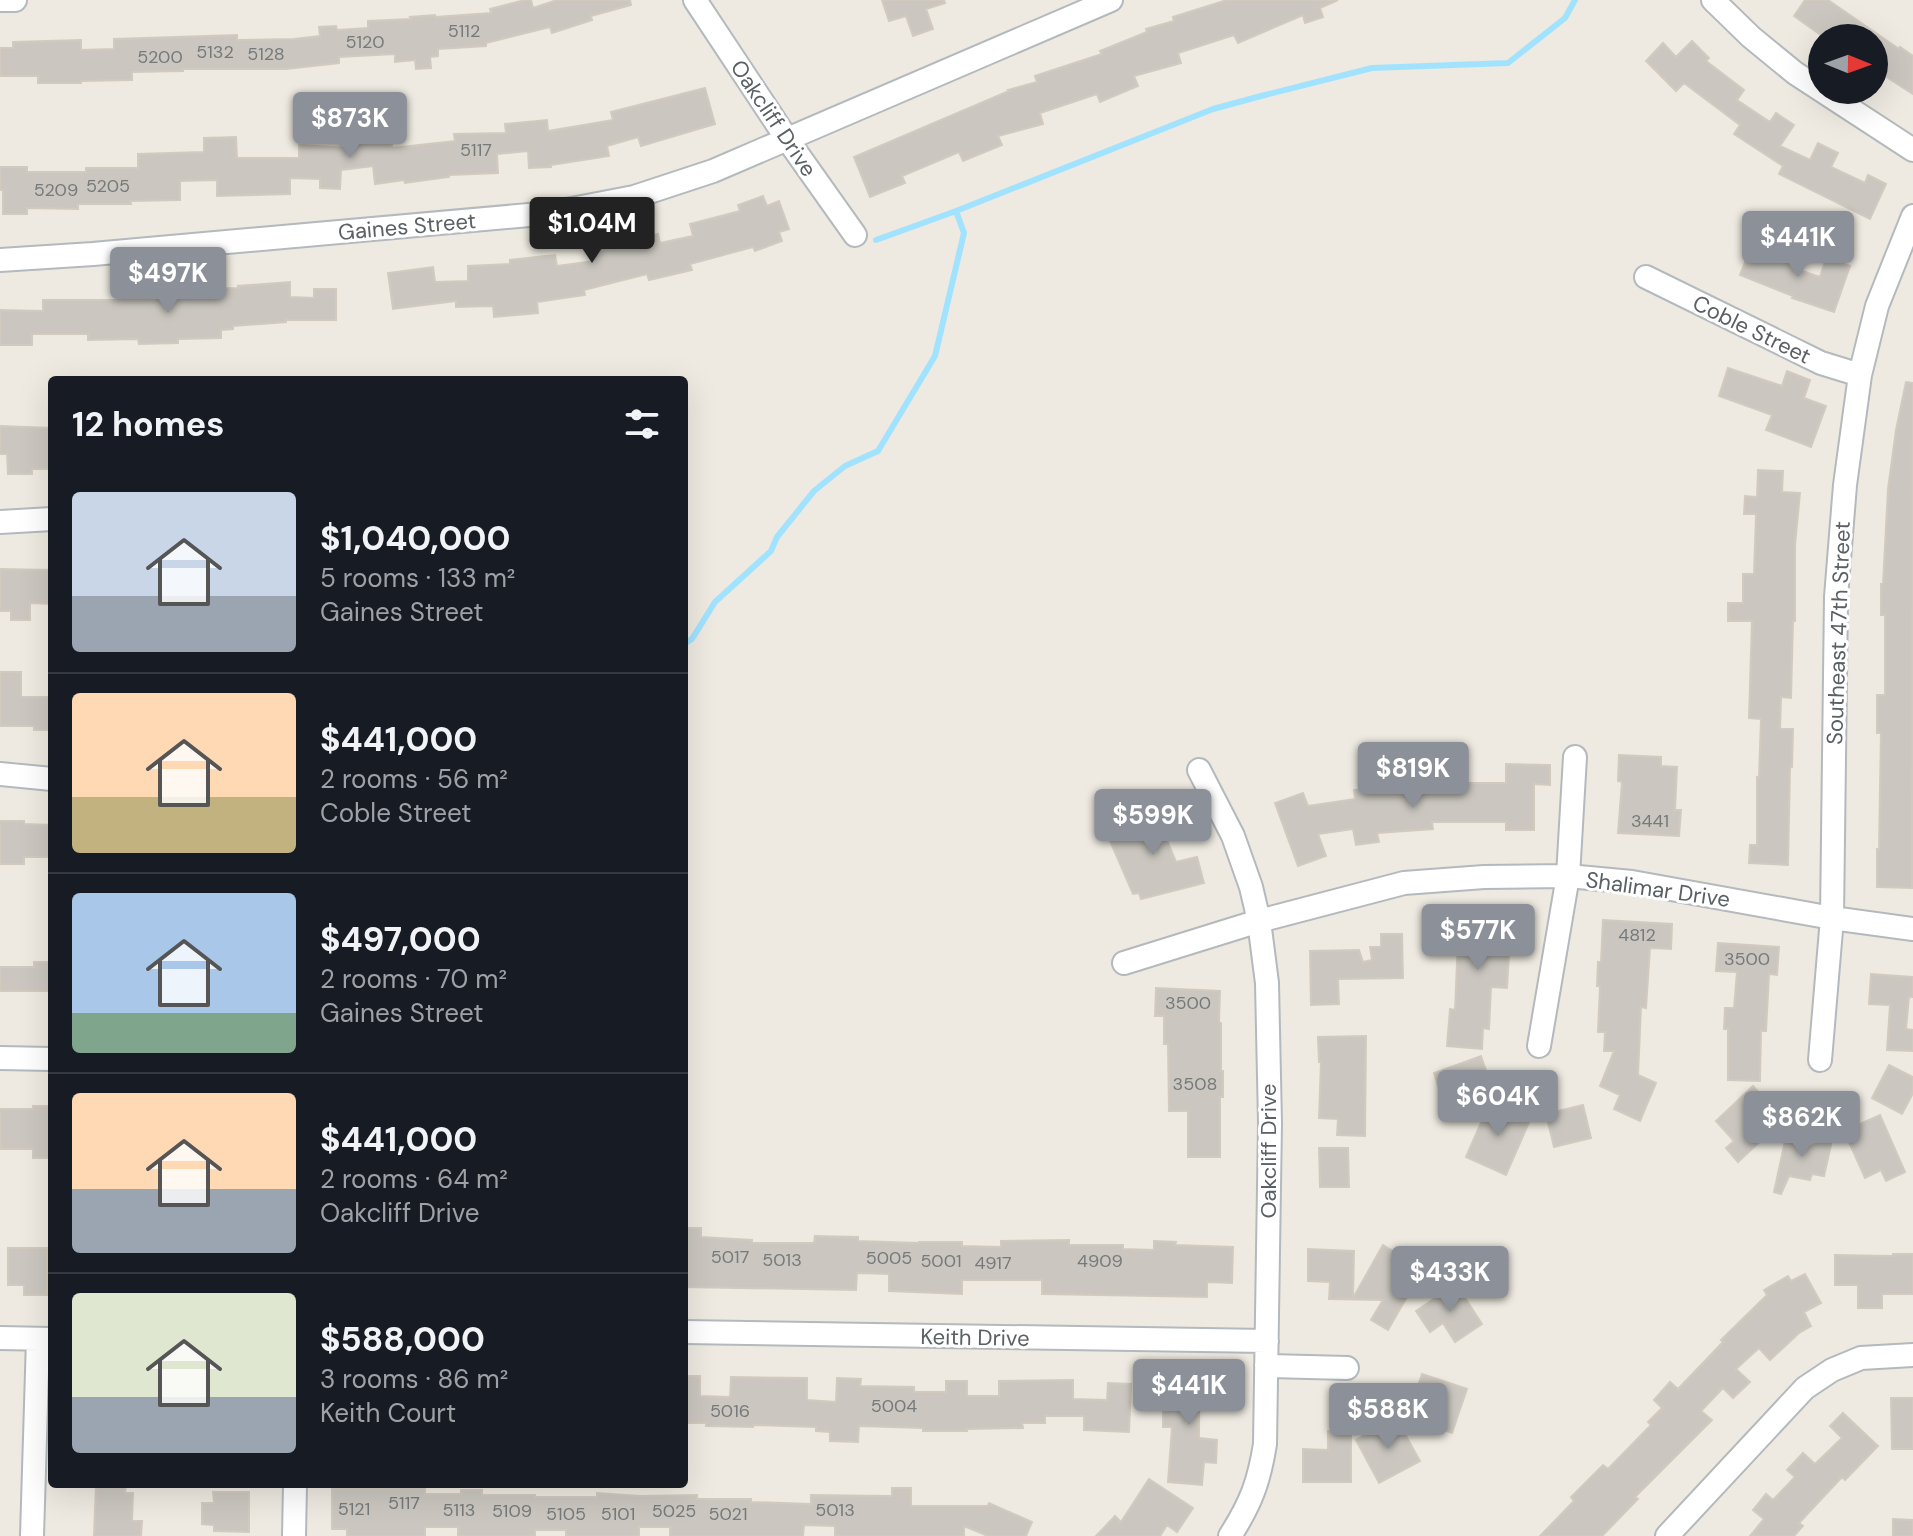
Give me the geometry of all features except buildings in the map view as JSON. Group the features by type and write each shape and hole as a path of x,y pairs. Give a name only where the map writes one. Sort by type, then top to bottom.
{"street":[{"path":"0,0 15,0"},
{"name":"Oakcliff Drive","path":"695,0 855,235"},
{"name":"Gaines Street","path":"0,260 551,213 634,197 713,171 1111,0"},
{"path":"1713,0 1795,73 1913,150"},
{"name":"Southeast 47th Street","path":"1820,1060 1832,918 1836,597 1845,485 1860,375 1877,306 1913,216"},
{"name":"Coble Street","path":"1646,277 1821,363 1860,375"},
{"path":"0,522 48,519"},
{"path":"1539,1046 1568,876 1575,757"},
{"name":"Oakcliff Drive","path":"1199,770 1233,836 1251,887 1267,983 1270,1123 1265,1444 1260,1474 1247,1510 1230,1536"},
{"path":"0,774 48,779"},
{"name":"Shalimar Drive","path":"1124,963 1259,921 1404,883 1484,877 1568,876 1632,882 1832,918 1913,929"},
{"path":"0,1058 48,1059"},
{"name":"Keith Drive","path":"688,1332 1267,1341"},
{"path":"0,1338 45,1339 32,1536"},
{"path":"1673,1534 1805,1388 1832,1370 1861,1358 1913,1355"},
{"path":"1266,1366 1347,1368"},
{"path":"294,1536 295,1488"}],"waterway":[{"path":"688,642 715,602 771,551 777,537 814,491 845,466 878,451 935,356 964,233 956,211 1213,109 1261,96 1372,68 1508,63 1565,18 1575,0"},
{"path":"876,240 956,211"}]}
